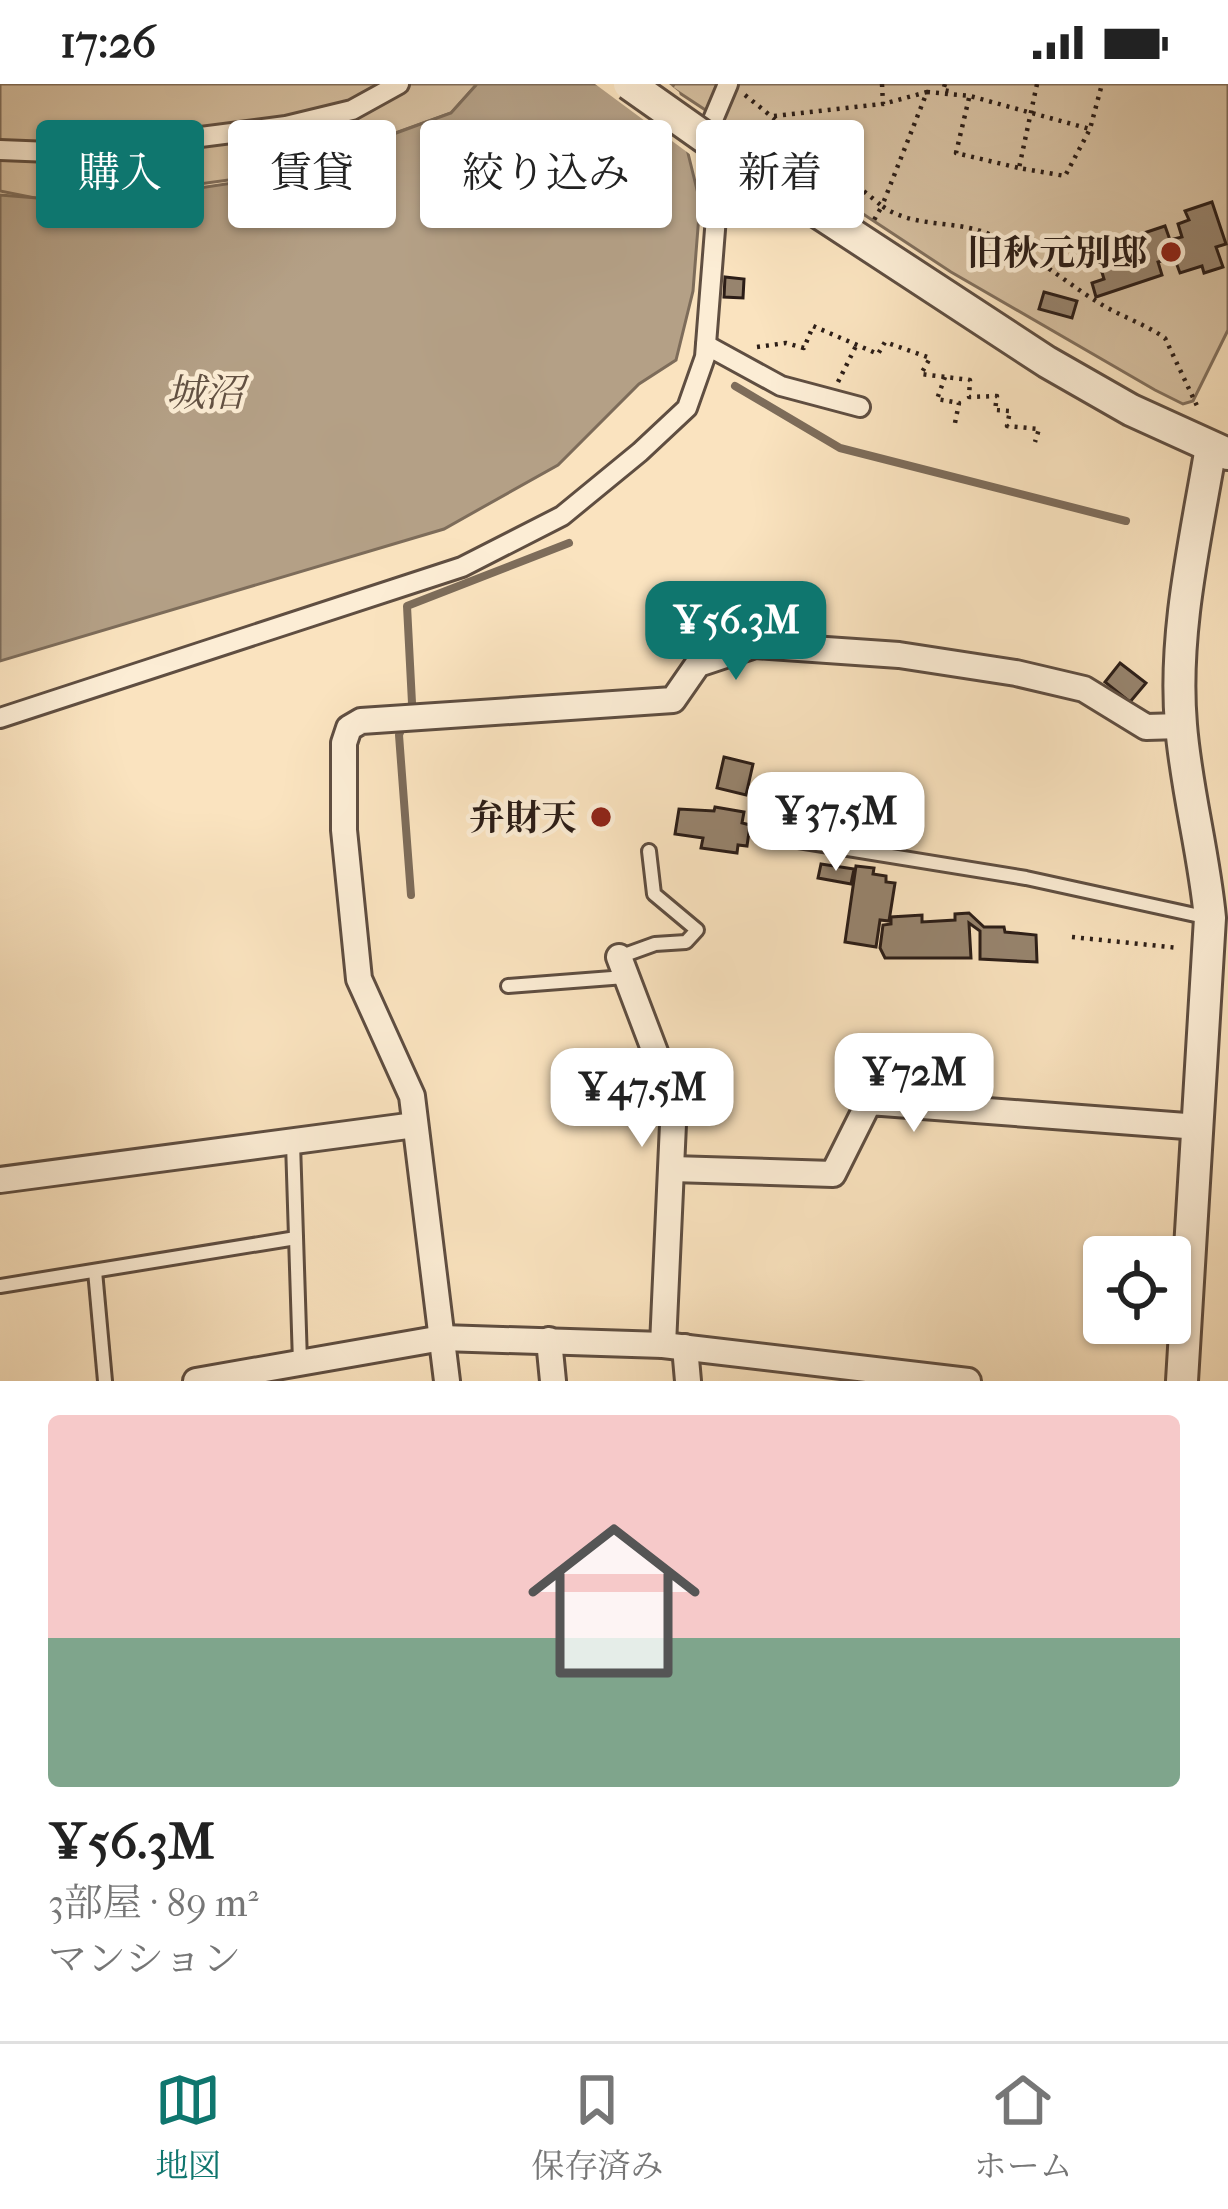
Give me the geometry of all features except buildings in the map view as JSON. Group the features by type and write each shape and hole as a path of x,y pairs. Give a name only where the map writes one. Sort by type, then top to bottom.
{"street":[{"path":"0,150 76,153 286,126 352,110 399,84"},
{"path":"629,84 1047,362 1213,448 1180,665 1181,726 1210,918 1182,1381"},
{"path":"0,718 499,552 562,516 672,423 695,388 706,345 716,217 707,134 730,84"},
{"path":"706,345 781,386 860,407"},
{"path":"446,1381 412,1096 359,979 344,830 344,743 349,728 361,722 673,700 698,664 755,645 899,655 1016,673 1084,689 1146,727 1181,726"},
{"path":"622,967 674,1102 674,1346 688,1381"},
{"path":"672,1169 833,1174 869,1102 1199,1127"},
{"path":"0,1180 416,1125"},
{"path":"196,1381 442,1339 674,1346 968,1381"},
{"path":"549,1340 553,1381"}],"lane":[{"path":"780,838 1026,878 1210,918"},
{"path":"508,986 622,967 655,944 686,942 697,930 654,894 649,851"},
{"path":"292,1142 300,1363"},
{"path":"0,1286 296,1238"},
{"path":"95,1271 105,1381"}],"path":[{"path":"730,84 901,219 982,231 1005,241 1111,310 1165,338 1213,448"},
{"path":"882,84 883,104"},
{"path":"945,84 943,90 1090,130"},
{"path":"1018,168 1037,84"},
{"path":"970,96 956,153 1065,176 1090,130 1102,84"},
{"path":"774,116 883,104 926,92 970,96"},
{"path":"872,223 926,92"},
{"path":"750,348 786,343 804,348 813,326 878,354 884,342 930,358 921,374 970,380 968,397 997,396 995,410 1010,411 1007,426 1039,429 1035,442"},
{"path":"838,382 857,344"},
{"path":"945,377 937,399 959,403 955,423"},
{"path":"1072,937 1209,951"}],"shaded area":[{"path":"0,84 477,84 451,113 420,120 420,124 396,133 396,120 228,120 228,180 204,183 204,120 36,120 36,198 0,191"},
{"path":"666,84 1228,84 1228,330 1193,401 1183,404 1155,390 951,272 864,215 864,120 721,120"}],"water":[{"name":"城沼","path":"477,84 674,84 696,186 698,228 693,291 676,360 639,384 558,465 444,529 0,661 0,195 36,198 36,228 204,228 204,187 228,184 228,228 396,228 396,133 420,124 420,228 672,228 672,120 432,120 451,113"}],"pier":[{"path":"595,84 669,84 679,92 695,158 672,141 672,120 644,120"}],"waterway":[{"path":"735,386 840,448 1126,521"},
{"path":"411,895 399,735 412,703 407,606 569,543"}],"place":[{"name":"旧秋元別邸","path":"1171,252"},
{"name":"弁財天","path":"601,817"}]}
